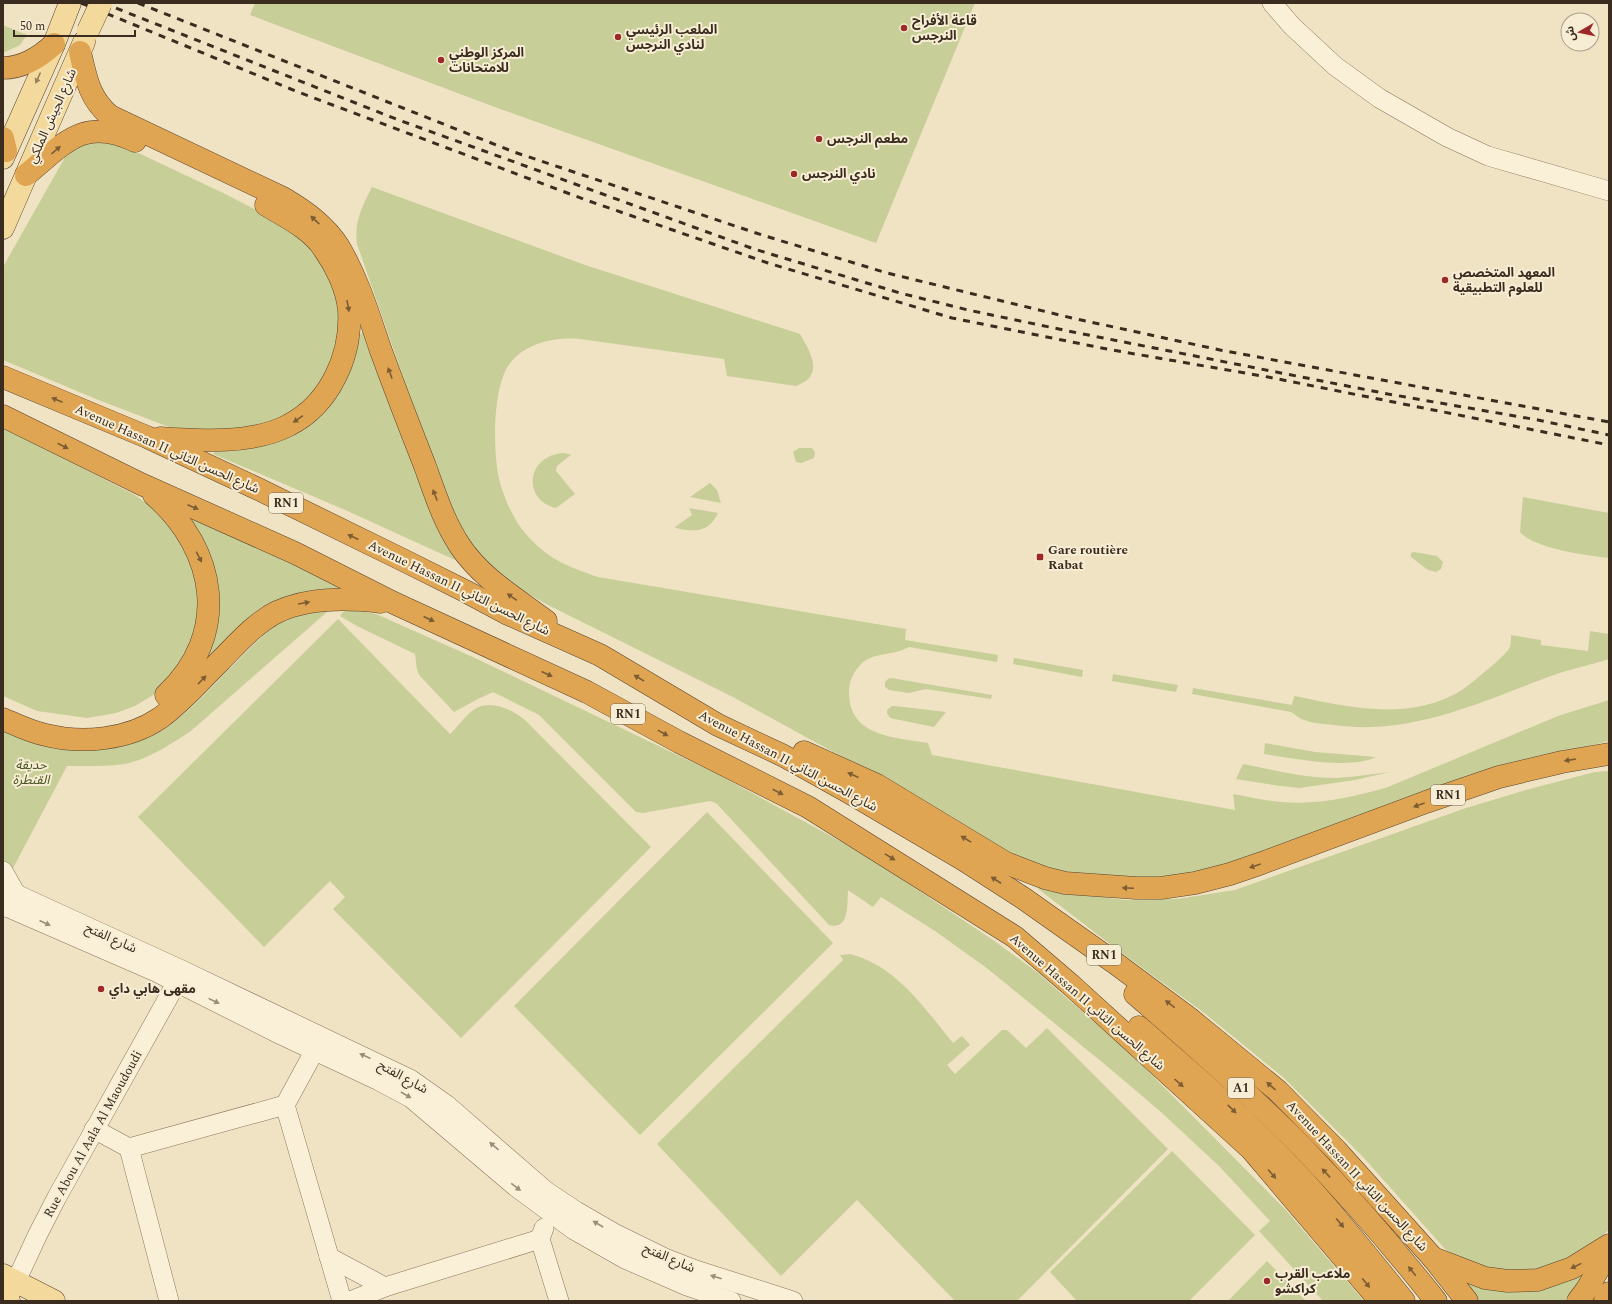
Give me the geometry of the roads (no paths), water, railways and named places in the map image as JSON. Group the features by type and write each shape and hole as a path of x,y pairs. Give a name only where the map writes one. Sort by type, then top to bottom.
{"highway":[{"path":"3,68 16,66 41,56 54,44"},
{"path":"80,52 87,84 95,100 110,116 283,198 307,212 321,225 338,247 364,298 409,427 442,514 460,546 474,565 496,585 530,609 565,638"},
{"path":"26,175 67,141 79,135 91,131 103,130 120,134 261,202 306,230 323,247 343,284 349,309 349,329 346,349 341,365 333,382 322,397 306,413 289,425 271,432 234,439 197,441 147,437"},
{"name":"Avenue Hassan II شارع الحسن الثاني","path":"3,377 147,437 256,488 405,561 508,614 600,654 718,725 784,756 964,860 1023,898 1115,963 1189,1018 1278,1091 1336,1150 1433,1258 1467,1301"},
{"name":"Avenue Hassan II شارع الحسن الثاني","path":"3,416 141,484 295,553 394,603 587,692 679,742 808,807 1015,937 1071,985 1251,1150 1380,1301"},
{"path":"3,705 23,714 60,724 81,726 112,724 130,719 147,710 164,698 190,669 200,649 207,626 209,601 208,583 202,563 181,523 168,508 141,484"},
{"path":"3,719 30,731 58,738 99,739 138,729 165,714 183,699 246,635 275,612 298,604 330,599 366,600 394,603"},
{"name":"RN1","path":"672,698 720,713 876,785 1006,863 1023,871 1065,883 1120,887 1168,887 1195,883 1230,874 1426,802 1499,777 1562,762 1609,754"},
{"name":"A1","path":"1023,898 1181,1034 1245,1092 1347,1195 1405,1261 1436,1301"},
{"name":"A1","path":"1015,937 1076,975 1226,1103 1301,1178 1404,1301"},
{"path":"1433,1258 1485,1278 1508,1281 1538,1280 1572,1268 1609,1245"},
{"path":"1578,1301 1587,1289 1609,1251"},
{"path":"1605,1301 1609,1293"}],"main road":[{"name":"شارع الجيش الملكي","path":"3,228 101,3"},
{"path":"4,149 54,44 67,10"},
{"path":"7,1293 54,1301"}],"street":[{"path":"1272,3 1292,26 1335,66 1379,98 1447,137 1488,156 1609,191"},
{"name":"شارع الفتح","path":"3,870 7,901 180,976 318,1043 411,1098 464,1132 510,1182 557,1208 614,1233 665,1258 696,1270 738,1293 793,1301"},
{"name":"Rue Abou Al Aala Al Maoudoudi","path":"7,1293 94,1129 180,976"},
{"path":"318,1043 285,1104 342,1301"},
{"path":"94,1129 129,1148 285,1104"},
{"path":"129,1148 169,1301"},
{"path":"557,1208 546,1224 540,1239 559,1301"},
{"name":"شارع الفتح","path":"557,1208 574,1230 625,1258 688,1286 731,1301"},
{"path":"350,1301 385,1288 540,1239"},
{"path":"329,1257 385,1288"}],"railway":[{"path":"81,3 298,92 586,200 768,263 952,318 1112,350 1268,377 1609,445"},
{"path":"103,3 396,119 754,249 900,293 968,310 1073,332 1388,394 1538,420 1609,435"},
{"path":"138,3 514,152 762,235 887,273 1072,318 1220,350 1609,422"}],"place":[{"name":"قاعة الأفراح النرجس","path":"904,28"},
{"name":"الملعب الرئيسي لنادي النرجس","path":"618,37"},
{"name":"المركز الوطني للامتحانات","path":"441,60"},
{"name":"مطعم النرجس","path":"819,139"},
{"name":"نادي النرجس","path":"794,174"},
{"name":"المعهد المتخصص للعلوم التطبيقية","path":"1445,280"},
{"name":"Gare routière Rabat","path":"1040,557"},
{"name":"مقهى هابي داي","path":"101,989"},
{"name":"ملاعب القرب كراكشو","path":"1267,1281"}],"park label":[{"name":"حديقة القنطرة","path":"31,772"}]}
